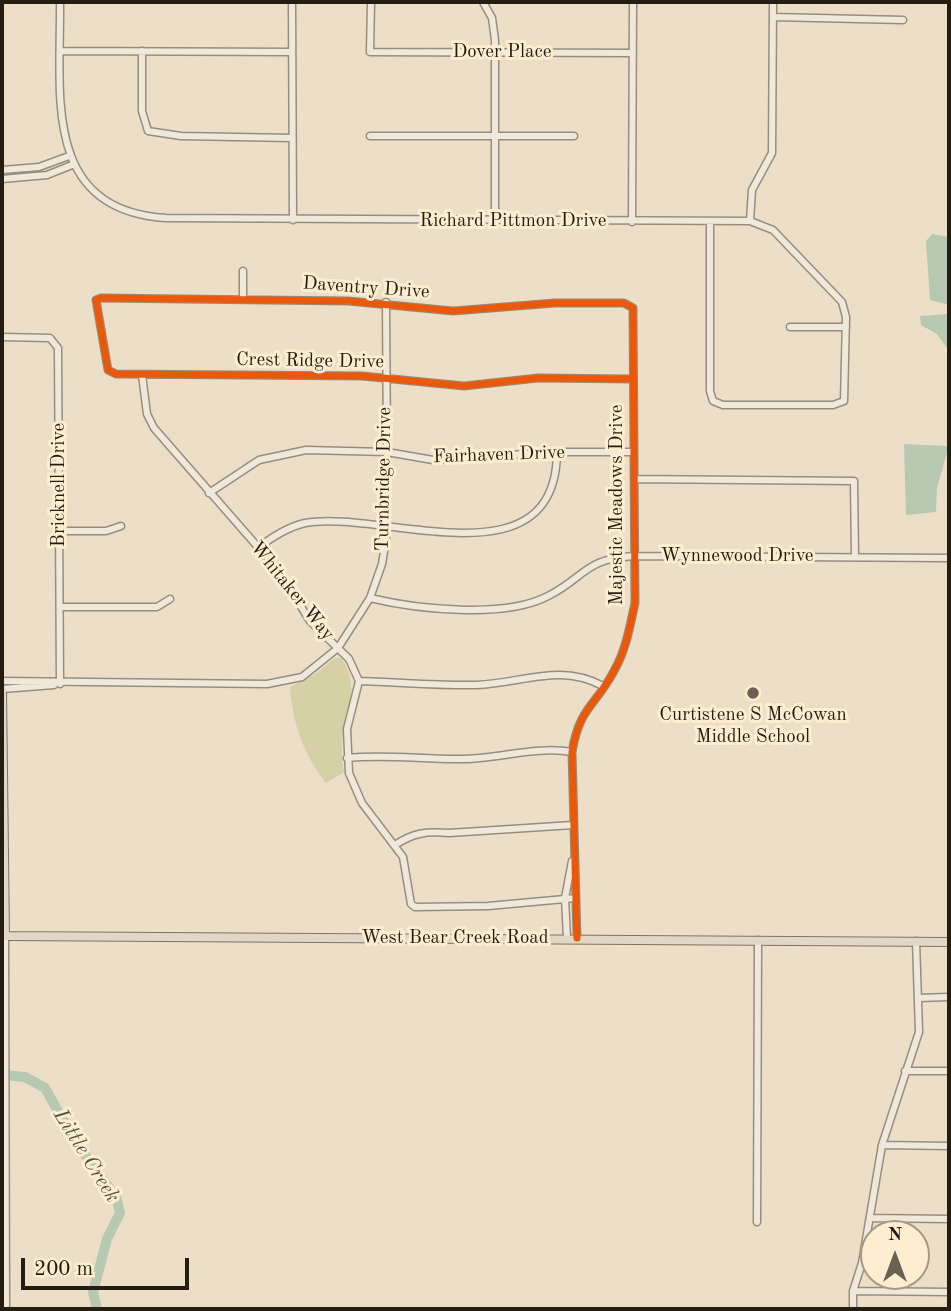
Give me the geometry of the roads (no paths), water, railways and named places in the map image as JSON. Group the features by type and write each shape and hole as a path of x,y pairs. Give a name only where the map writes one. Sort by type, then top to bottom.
{"main road":[{"path":"2,689 3,936"},
{"name":"West Bear Creek Road","path":"3,936 949,942"}],"street":[{"path":"2,179 47,175 72,165 61,103 60,2"},
{"path":"292,2 293,220"},
{"name":"Dover Place","path":"371,2 370,52 633,53"},
{"path":"632,222 633,2"},
{"path":"750,221 752,190 772,153 773,2"},
{"path":"486,3 492,18 495,52 495,221"},
{"path":"774,17 903,20"},
{"path":"61,51 292,52"},
{"path":"142,51 142,111 148,131 181,136 292,138"},
{"path":"370,136 574,136"},
{"path":"2,170 39,167 69,156"},
{"name":"Richard Pittmon Drive","path":"72,165 96,195 136,215 166,218 750,221 762,223 773,230 842,302 846,327 844,401 833,405 723,405 713,401 710,391 710,222"},
{"path":"243,271 243,299"},
{"name":"Daventry Drive","path":"112,374 108,370 96,300 386,302 453,311 555,303 624,303 633,308"},
{"name":"Turnbridge Drive","path":"2,681 60,684 286,682 302,677 338,648 370,598 382,564 386,526 386,302"},
{"name":"Majestic Meadows Drive","path":"577,938 572,752 579,721 613,673 628,636 635,603 633,308"},
{"path":"790,327 846,327"},
{"name":"Bricknell Drive","path":"2,337 50,338 58,348 60,684"},
{"name":"Crest Ridge Drive","path":"112,374 386,378 464,386 538,378 633,379"},
{"name":"Whitaker Way","path":"142,375 147,414 154,428 278,570 310,621 348,659 359,681"},
{"name":"Fairhaven Drive","path":"209,493 236,472 259,460 282,453 327,449 387,452 433,460 557,452 634,452"},
{"path":"258,548 281,532 305,523 386,526 455,534 510,528 526,519 550,494 555,478 557,452"},
{"path":"634,479 854,481 855,557"},
{"path":"59,531 106,531 121,526"},
{"name":"Wynnewood Drive","path":"370,598 429,608 496,608 546,597 596,562 634,556 949,558"},
{"path":"60,607 157,607 170,599"},
{"path":"576,898 488,906 415,907 411,904 405,865 395,845 362,803 349,773 347,729 359,681 479,685 569,673 585,676 603,686"},
{"name":"Turnbridge Drive","path":"2,689 42,688 60,684"},
{"path":"347,758 395,755 463,759 546,751 572,752"},
{"path":"395,845 415,833 428,831 449,833 573,825"},
{"name":"Majestic Meadows Drive","path":"567,938 565,898 574,849"},
{"path":"3,936 6,1309"},
{"path":"757,1222 758,940"},
{"path":"853,1309 853,1291 870,1218 882,1145 919,1032 916,941"},
{"path":"918,998 949,997"},
{"path":"905,1071 949,1071"},
{"path":"882,1145 949,1146"},
{"path":"870,1218 949,1219"},
{"path":"853,1291 949,1292"}],"waterway":[{"name":"Little Creek","path":"2,1075 25,1077 45,1088 74,1140 116,1197 120,1213 107,1239 93,1292 97,1309"}],"place":[{"name":"Curtistene S McCowan Middle School","path":"753,693"}]}
